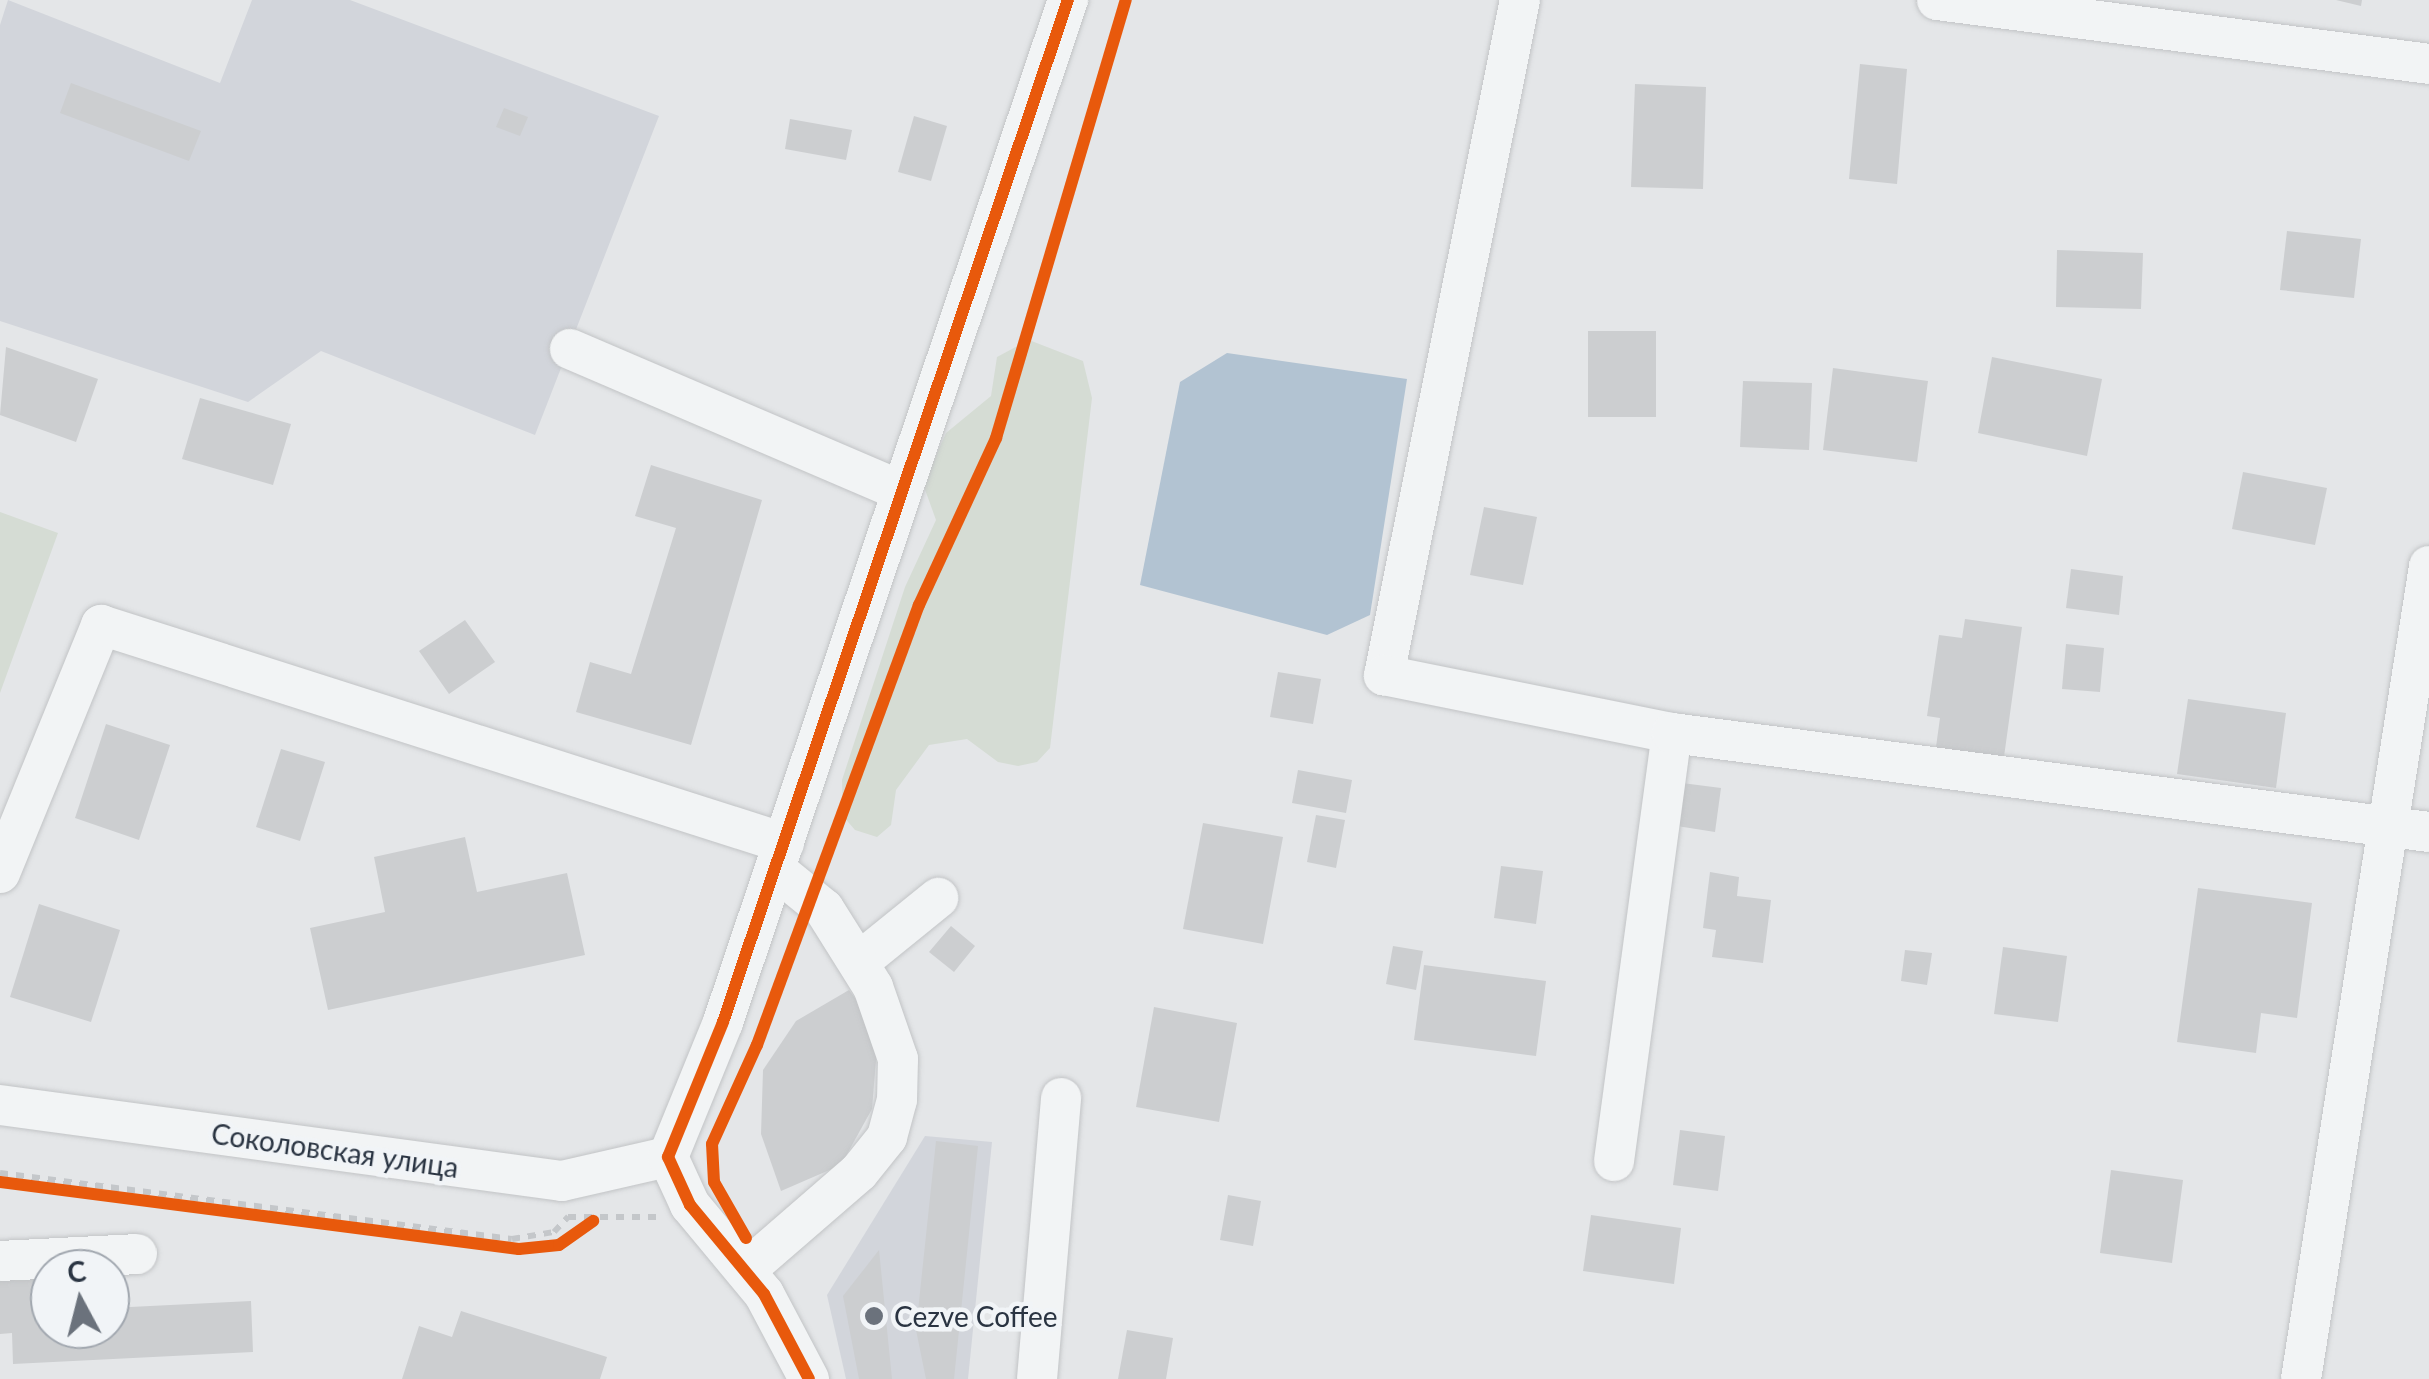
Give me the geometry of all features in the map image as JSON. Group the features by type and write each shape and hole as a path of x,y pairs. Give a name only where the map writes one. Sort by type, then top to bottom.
{"street":[{"path":"809,1379 747,1269 690,1205 668,1157 695,1103 1068,0"},
{"path":"1520,0 1384,674 1672,732 2429,832"},
{"path":"1937,0 2429,64"},
{"path":"570,349 901,490"},
{"path":"2301,1379 2429,566"},
{"path":"0,873 101,625 780,856 824,909 859,962 888,1022 898,1059 887,1137 860,1172 747,1269"},
{"path":"1614,1161 1672,732"},
{"path":"859,962 938,898"},
{"path":"1037,1379 1061,1098"},
{"name":"Соколовская улица","path":"0,1105 562,1181 668,1157"},
{"path":"0,1261 137,1254"}],"path":[{"path":"0,1172 512,1238 554,1232 568,1217 593,1221 648,1215 667,1221"},
{"path":"0,1182 519,1249 559,1245 593,1221"}],"shaded area":[{"path":"8,0 220,83 252,0 350,0 659,116 535,435 321,351 248,402 0,321 0,25"},
{"path":"1029,340 1083,361 1092,398 1050,748 1037,762 1018,766 998,762 967,739 929,745 896,790 891,825 877,837 855,830 843,816 842,780 905,587 936,520 923,484 946,433 991,396 997,357"},
{"path":"0,512 58,533 0,693"},
{"path":"925,1136 992,1142 968,1379 846,1379 827,1295"}],"water":[{"path":"1227,353 1407,379 1370,615 1327,635 1140,585 1180,382"}],"building":[{"path":"2336,0 2362,0 2361,6"},
{"path":"1860,64 1907,69 1897,184 1849,179"},
{"path":"71,83 201,131 189,161 60,113"},
{"path":"1635,84 1706,87 1703,189 1631,187"},
{"path":"504,108 528,117 520,136 496,127"},
{"path":"914,116 947,126 931,181 898,172"},
{"path":"790,119 852,130 846,160 785,149"},
{"path":"2287,231 2361,239 2354,298 2280,290"},
{"path":"2057,250 2143,253 2141,309 2056,307"},
{"path":"1588,331 1656,331 1656,417 1588,417"},
{"path":"6,347 98,379 76,442 0,415"},
{"path":"1992,357 2102,379 2087,456 1978,433"},
{"path":"1833,368 1928,381 1917,462 1823,450"},
{"path":"1743,381 1812,383 1809,450 1740,447"},
{"path":"200,398 291,424 273,485 182,459"},
{"path":"651,465 762,500 691,745 576,712 590,662 631,674 676,528 635,516"},
{"path":"2243,472 2327,488 2315,545 2232,529"},
{"path":"1484,507 1537,517 1523,585 1470,575"},
{"path":"2071,569 2123,576 2119,615 2066,608"},
{"path":"1965,619 2022,627 2003,764 1935,754 1940,718 1927,716 1939,635 1962,638"},
{"path":"465,620 495,662 449,694 419,651"},
{"path":"2066,644 2104,648 2100,692 2062,689"},
{"path":"1278,672 1321,679 1313,724 1270,717"},
{"path":"2188,699 2286,713 2276,788 2177,774"},
{"path":"106,724 170,745 139,840 75,818"},
{"path":"281,749 325,762 300,841 256,827"},
{"path":"1298,770 1352,780 1346,813 1292,803"},
{"path":"1682,783 1721,788 1715,832 1677,826"},
{"path":"1316,815 1345,820 1336,868 1307,862"},
{"path":"1203,823 1283,837 1263,944 1183,929"},
{"path":"465,837 477,892 567,873 585,955 328,1010 310,928 385,912 374,857"},
{"path":"1501,866 1543,871 1536,924 1494,918"},
{"path":"1710,872 1739,877 1737,896 1771,900 1763,963 1712,957 1716,930 1703,928"},
{"path":"2198,888 2312,903 2297,1018 2261,1013 2256,1053 2177,1042"},
{"path":"39,904 120,930 91,1022 10,997"},
{"path":"951,926 975,946 954,972 929,952"},
{"path":"1393,946 1423,951 1416,990 1386,984"},
{"path":"2003,947 2067,956 2058,1022 1994,1014"},
{"path":"1905,950 1932,953 1927,985 1901,981"},
{"path":"1424,965 1546,981 1536,1056 1414,1040"},
{"path":"849,990 869,1017 877,1048 872,1109 841,1165 781,1191 761,1134 763,1070 796,1021"},
{"path":"1154,1007 1237,1023 1219,1122 1136,1107"},
{"path":"1680,1130 1725,1136 1718,1191 1673,1185"},
{"path":"936,1141 978,1146 954,1379 926,1379 916,1330"},
{"path":"2111,1170 2183,1180 2172,1263 2100,1253"},
{"path":"1228,1195 1261,1201 1253,1246 1220,1240"},
{"path":"1591,1215 1681,1228 1674,1284 1583,1271"},
{"path":"879,1250 892,1379 859,1379 843,1296"},
{"path":"30,1273 30,1349 130,1349 130,1307 251,1301 253,1352 13,1364 12,1333 0,1334 0,1275"},
{"path":"461,1311 607,1357 600,1379 402,1379 419,1326 452,1337"},
{"path":"1127,1330 1173,1338 1166,1379 1118,1379"}],"cycle path":[{"path":"809,1379 764,1294 690,1205 668,1157 723,1022 1068,0"},
{"path":"746,1238 714,1182 712,1144 757,1045 919,605 996,438 1126,0"},
{"path":"0,1182 519,1249 559,1245 593,1221"}],"place":[{"name":"Cezve Coffee","path":"874,1316"}]}
